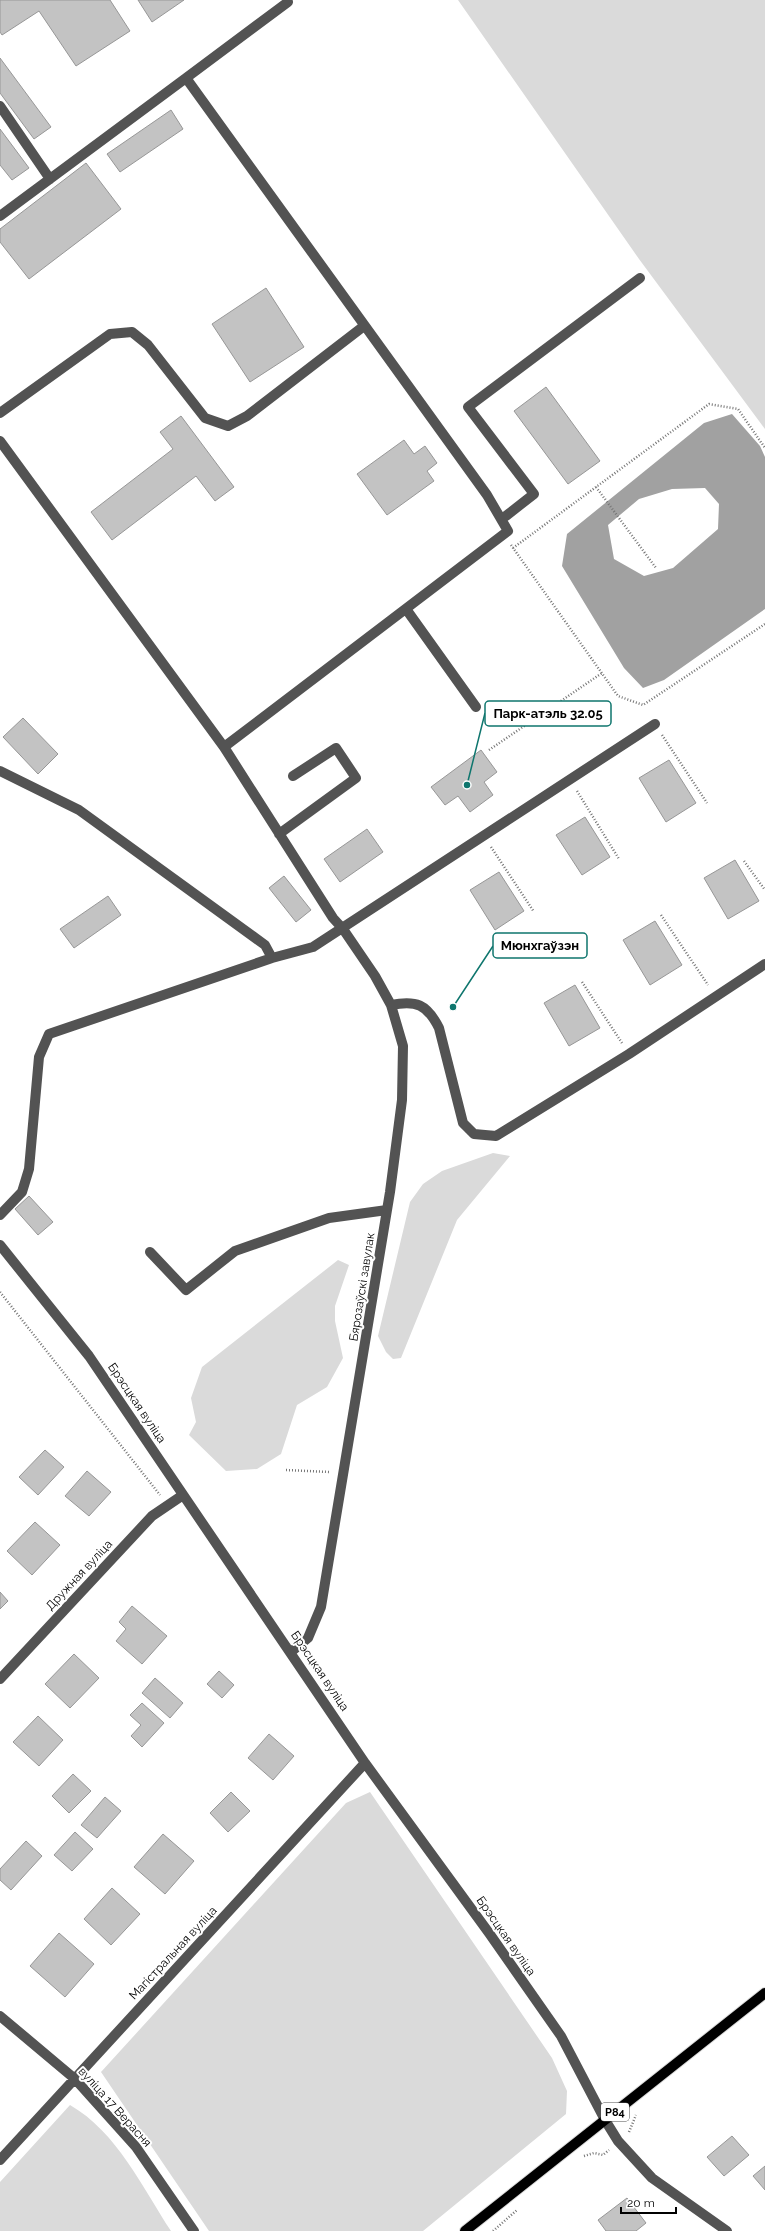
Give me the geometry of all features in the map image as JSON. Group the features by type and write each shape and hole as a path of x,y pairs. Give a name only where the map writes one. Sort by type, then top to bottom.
{"main road":[{"name":"Р84","path":"466,2231 765,1993"}],"street":[{"path":"0,216 288,2"},
{"path":"186,78 364,326 488,495 508,531 224,747"},
{"path":"0,106 50,179"},
{"path":"502,519 534,494 468,407 640,278"},
{"path":"0,413 110,334 132,332 148,345 205,418 228,426 248,416 364,326"},
{"name":"Бярозаўскі завулак","path":"0,441 224,747 333,918 343,929 375,976 391,1005 403,1046 402,1100 387,1210 342,1472 321,1606 308,1638 292,1652"},
{"path":"406,610 476,707"},
{"path":"0,1215 22,1192 29,1169 39,1056 49,1034 272,958 313,947 343,929 655,724"},
{"path":"279,834 356,778 336,748 293,776"},
{"path":"0,771 79,810 265,945 272,958"},
{"path":"391,1005 409,1001 421,1005 433,1016 439,1028 462,1122 474,1134 496,1136 629,1054 765,964"},
{"path":"150,1252 186,1290 235,1251 329,1218 387,1210"},
{"name":"Брэсцкая вуліца","path":"0,1245 89,1356 292,1652 365,1763 484,1926 560,2036 605,2120 618,2141 652,2178 727,2231"},
{"name":"Дружная вуліца","path":"0,1679 152,1516 183,1495"},
{"name":"Магістральная вуліца","path":"0,2160 365,1763"},
{"name":"вуліца 17 Верасня","path":"0,2016 75,2079 136,2147 194,2231"}],"path":[{"path":"765,448 738,409 709,404 513,548 618,696 643,706 765,624"},
{"path":"596,487 656,568"},
{"path":"489,750 602,673"},
{"path":"655,724 707,803"},
{"path":"570,780 619,859"},
{"path":"484,836 534,912"},
{"path":"744,861 765,890"},
{"path":"661,915 716,997"},
{"path":"582,982 629,1054"},
{"path":"0,1292 168,1505"},
{"path":"286,1470 342,1472"}],"shaded area":[{"path":"458,0 765,0 765,429 639,259"},
{"path":"732,414 760,446 765,457 765,609 664,680 643,688 624,668 562,566 567,534 704,423","holes":["705,488 719,504 718,529 673,568 644,576 614,559 608,525 639,499 672,489"]},
{"path":"493,1153 510,1156 457,1220 401,1358 393,1359 386,1352 378,1336 410,1202 423,1184 442,1171"},
{"path":"338,1260 349,1265 335,1306 335,1321 343,1358 327,1387 297,1405 281,1454 257,1469 226,1471 189,1435 196,1422 191,1398 202,1367"},
{"path":"370,1792 552,2058 567,2091 566,2114 423,2231 209,2231 101,2072 346,1803"},
{"path":"70,2105 87,2116 115,2145 139,2179 171,2231 0,2231 0,2182"}],"building":[{"path":"0,0 110,0 130,31 76,66 39,11 2,35 0,32"},
{"path":"138,0 184,0 152,22"},
{"path":"0,58 51,127 34,139 0,93"},
{"path":"171,110 183,129 120,172 107,154"},
{"path":"0,129 29,168 12,180 0,165"},
{"path":"86,163 121,209 29,279 0,242 0,229"},
{"path":"266,288 304,347 250,382 212,324"},
{"path":"546,387 600,461 568,484 514,411"},
{"path":"181,416 234,487 215,501 196,476 112,540 91,512 173,449 160,432"},
{"path":"404,440 414,454 425,446 437,463 427,471 434,481 387,515 357,474"},
{"path":"23,718 58,754 38,774 3,737"},
{"path":"481,750 497,772 484,782 493,795 470,812 458,796 445,805 431,787"},
{"path":"669,760 696,803 666,822 639,778"},
{"path":"585,817 610,857 582,875 556,835"},
{"path":"367,829 383,852 340,882 324,859"},
{"path":"735,860 759,901 728,919 704,878"},
{"path":"499,872 524,911 495,930 470,890"},
{"path":"284,876 311,910 296,922 269,888"},
{"path":"108,896 121,915 74,948 60,929"},
{"path":"655,921 682,965 650,985 623,940"},
{"path":"575,985 600,1028 569,1046 544,1003"},
{"path":"29,1196 53,1222 38,1235 15,1209"},
{"path":"45,1450 64,1467 38,1495 19,1477"},
{"path":"87,1471 111,1492 89,1516 65,1496"},
{"path":"35,1522 60,1545 32,1575 7,1551"},
{"path":"0,1592 8,1601 0,1609"},
{"path":"132,1606 167,1636 142,1664 116,1641 126,1629 119,1622"},
{"path":"74,1654 99,1678 70,1708 45,1684"},
{"path":"219,1671 234,1685 222,1698 207,1684"},
{"path":"155,1678 183,1703 170,1718 142,1693"},
{"path":"142,1703 164,1723 142,1747 131,1736 141,1725 130,1715"},
{"path":"38,1716 63,1740 39,1766 13,1742"},
{"path":"269,1734 294,1756 273,1780 248,1758"},
{"path":"73,1774 91,1791 69,1813 52,1796"},
{"path":"231,1792 250,1811 228,1832 210,1813"},
{"path":"105,1797 121,1811 97,1838 81,1825"},
{"path":"75,1832 93,1849 72,1871 54,1855"},
{"path":"163,1834 194,1861 165,1894 134,1867"},
{"path":"26,1841 42,1856 11,1890 0,1880 0,1869"},
{"path":"112,1888 140,1914 111,1945 84,1919"},
{"path":"59,1933 94,1964 65,1997 30,1966"},
{"path":"732,2136 749,2155 724,2176 707,2157"},
{"path":"765,2166 765,2190 753,2176"},
{"path":"627,2198 646,2223 636,2231 606,2231 598,2220"}],"place":[{"name":"Парк-атэль 32.05","path":"467,785"},
{"name":"Мюнхгаўзэн","path":"453,1007"}]}
